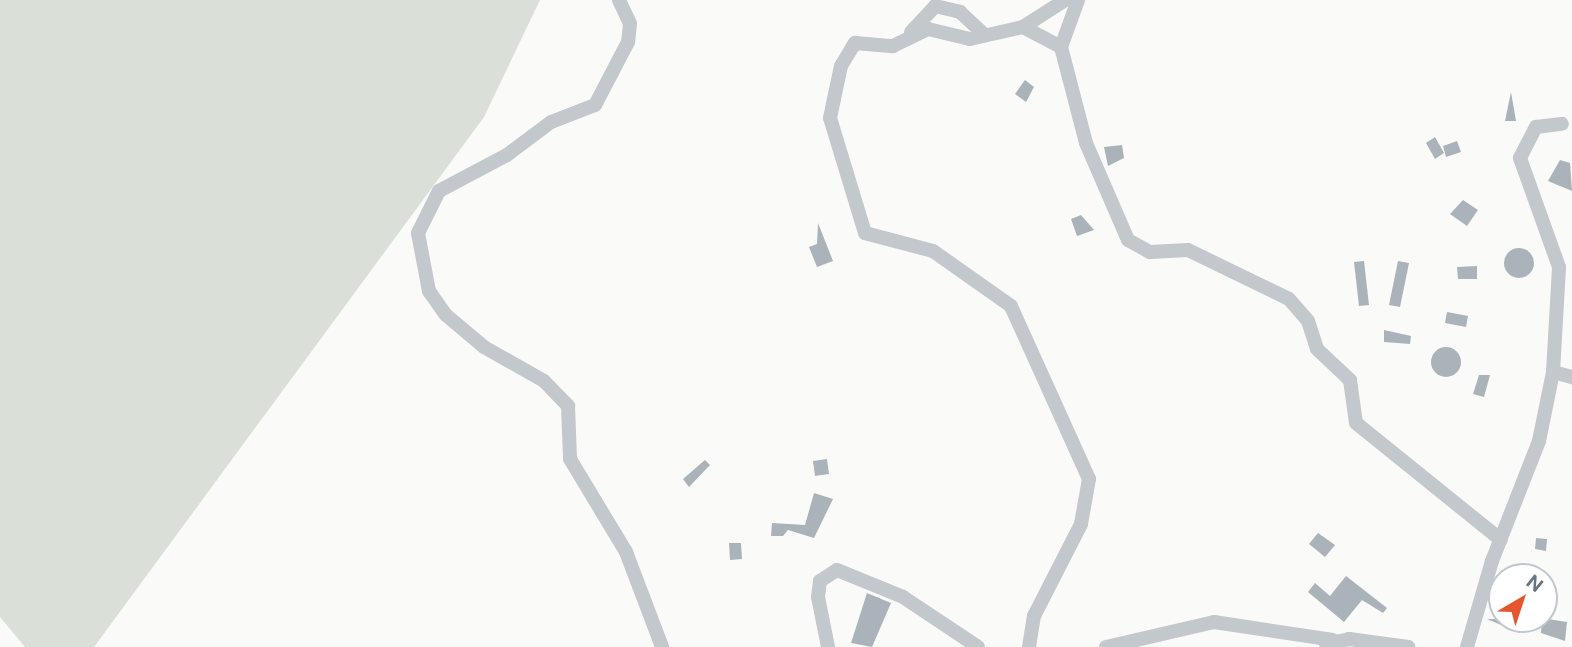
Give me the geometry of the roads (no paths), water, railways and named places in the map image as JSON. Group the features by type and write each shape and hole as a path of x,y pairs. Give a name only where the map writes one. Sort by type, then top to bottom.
{"street":[{"path":"620,0 631,24 628,42 595,105 551,122 507,155 439,191 418,233 429,290 446,315 484,347 544,381 568,406 570,459 626,552 662,647"},
{"path":"911,32 928,29 959,39 985,35 1023,27 1065,0"},
{"path":"1078,0 1061,47 1086,143 1132,245 1150,252 1188,250 1289,299 1308,321 1317,349 1350,380 1356,423 1501,540"},
{"path":"985,35 960,12 935,6 900,44 864,41 847,50 830,118 864,233 933,251 1011,306 1089,479 1081,524 1034,616 1030,647"},
{"path":"1023,27 1061,47"},
{"path":"1467,647 1501,540 1539,441 1553,372 1559,267 1520,158 1536,127 1562,124"},
{"path":"1553,372 1572,377"},
{"path":"828,647 818,597 820,581 837,570 903,597 978,647"},
{"path":"1106,647 1214,622 1328,643 1408,647"}]}
